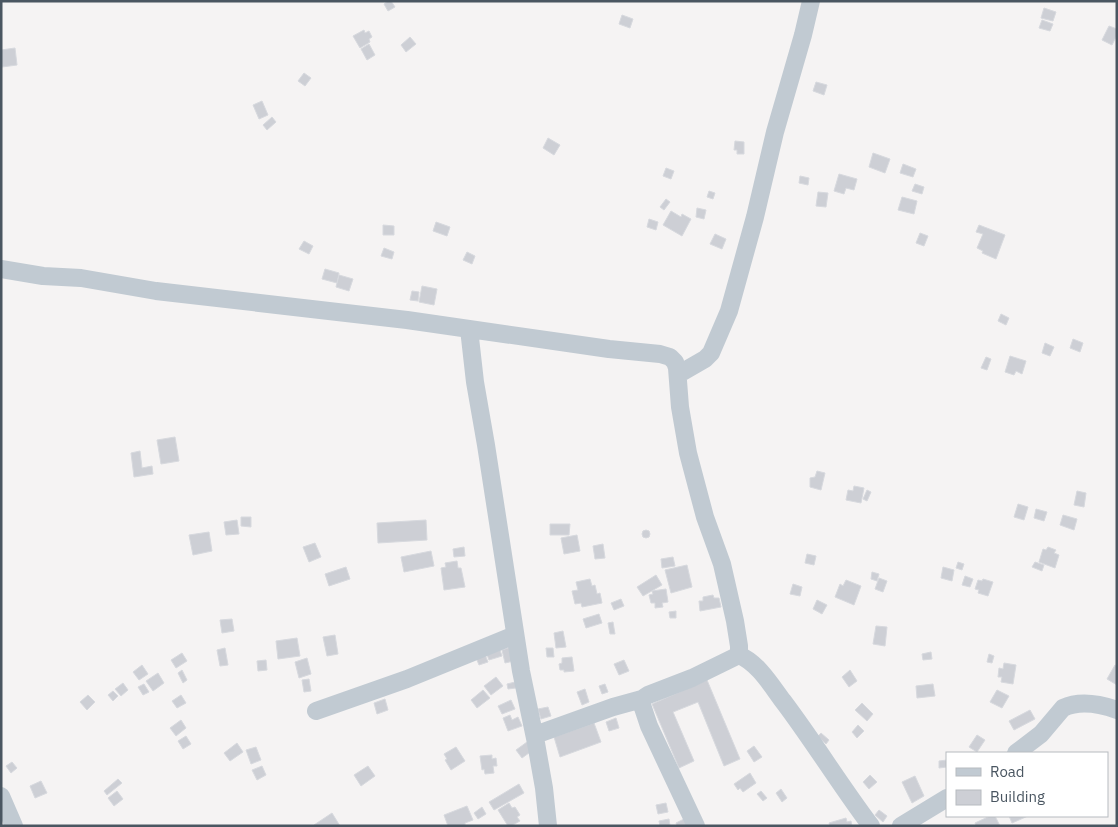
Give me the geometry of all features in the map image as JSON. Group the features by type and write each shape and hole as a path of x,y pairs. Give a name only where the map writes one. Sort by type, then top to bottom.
{"street":[{"path":"679,374 705,359 711,353 729,311 811,1"},
{"path":"1,269 43,276 80,278 156,291 470,329 609,349 660,354 670,357 679,374 680,407 686,444 696,487 722,564 735,621 739,655"},
{"path":"470,329 471,360 521,671 544,788 548,826"},
{"path":"316,711 407,679 515,635"},
{"path":"534,735 613,707 642,699 714,668 739,655"},
{"path":"739,655 749,660 773,688 872,826"},
{"path":"642,699 642,705 649,726 696,826"},
{"path":"1017,752 1041,734 1063,708 1068,706 1096,705 1117,710"},
{"path":"1,796 14,826"},
{"path":"901,826 946,799"}],"building":[{"path":"391,1 395,7 388,11 384,4"},
{"path":"1044,8 1056,12 1053,21 1041,18"},
{"path":"622,15 633,19 630,28 619,24"},
{"path":"1042,20 1053,24 1050,31 1039,28"},
{"path":"1109,26 1117,29 1117,35 1112,45 1102,40"},
{"path":"364,30 365,33 369,31 372,37 369,39 370,42 360,48 353,36"},
{"path":"410,37 416,44 406,52 401,45"},
{"path":"369,44 375,55 367,60 361,49"},
{"path":"15,48 17,65 2,67 1,50"},
{"path":"304,73 311,78 305,86 298,81"},
{"path":"816,82 827,85 824,95 813,91"},
{"path":"262,101 268,115 259,119 253,105"},
{"path":"272,117 276,122 267,130 263,125"},
{"path":"548,138 560,145 554,155 543,148"},
{"path":"735,141 744,142 744,154 737,154 737,150 734,150"},
{"path":"873,153 890,159 885,173 869,167"},
{"path":"903,164 916,169 913,177 900,173"},
{"path":"666,168 674,171 671,179 663,176"},
{"path":"839,174 857,179 854,190 846,188 844,194 834,191"},
{"path":"800,176 809,178 808,185 799,183"},
{"path":"915,184 924,187 922,194 912,191"},
{"path":"709,191 715,193 713,199 707,197"},
{"path":"818,192 828,193 826,207 816,206"},
{"path":"902,197 917,201 914,214 898,210"},
{"path":"666,199 670,202 664,210 660,207"},
{"path":"697,208 706,210 704,219 696,217"},
{"path":"671,211 681,217 682,214 691,219 682,236 663,225"},
{"path":"649,219 658,222 656,230 647,227"},
{"path":"436,222 450,227 447,236 433,231"},
{"path":"383,225 394,226 394,235 383,235"},
{"path":"979,225 1005,235 996,259 982,253 983,251 977,248 983,234 976,232"},
{"path":"920,233 928,236 924,246 916,243"},
{"path":"715,234 726,239 722,249 710,244"},
{"path":"304,241 313,246 309,254 299,249"},
{"path":"384,248 394,252 392,259 381,256"},
{"path":"467,252 475,256 472,264 463,260"},
{"path":"325,269 339,273 337,283 322,279"},
{"path":"339,275 353,279 349,291 336,287"},
{"path":"422,286 437,289 434,305 419,302"},
{"path":"412,291 419,292 418,301 410,300"},
{"path":"1001,314 1009,318 1006,325 998,321"},
{"path":"1073,339 1083,343 1080,352 1070,348"},
{"path":"1045,343 1054,347 1050,356 1042,353"},
{"path":"1010,356 1026,361 1022,374 1016,371 1014,375 1005,372"},
{"path":"986,357 991,359 987,370 981,368"},
{"path":"175,437 179,461 161,464 157,440"},
{"path":"140,451 142,468 152,466 153,474 134,477 131,453"},
{"path":"817,471 825,473 821,490 810,487 810,478 815,477"},
{"path":"854,486 864,488 861,503 846,500 848,490 853,491"},
{"path":"867,490 871,492 867,501 863,499"},
{"path":"1077,491 1086,493 1084,507 1074,505"},
{"path":"1018,504 1028,507 1024,520 1014,517"},
{"path":"1036,509 1047,512 1044,521 1034,518"},
{"path":"1063,515 1077,519 1074,530 1060,525"},
{"path":"241,517 251,517 251,527 241,526"},
{"path":"237,520 239,534 226,535 224,522"},
{"path":"426,520 427,540 378,543 377,523"},
{"path":"550,524 570,524 569,535 550,535"},
{"path":"646,530 650,534 646,538 642,534"},
{"path":"209,532 212,551 193,555 189,535"},
{"path":"577,535 580,551 564,554 561,538"},
{"path":"315,543 321,557 309,562 303,547"},
{"path":"603,544 605,558 595,559 593,546"},
{"path":"464,547 465,556 454,557 453,549"},
{"path":"1048,547 1056,550 1054,553 1059,555 1055,568 1039,562 1043,549 1046,550"},
{"path":"431,551 434,566 404,572 401,557"},
{"path":"807,554 816,556 814,565 805,563"},
{"path":"673,557 675,566 662,568 661,559"},
{"path":"457,561 458,568 461,568 465,587 444,590 441,568 446,567 445,563"},
{"path":"958,562 964,564 962,570 956,568"},
{"path":"1035,562 1044,565 1042,571 1032,567"},
{"path":"687,565 692,587 671,593 665,570"},
{"path":"346,567 350,579 329,586 325,574"},
{"path":"943,567 954,570 952,581 941,578"},
{"path":"872,572 879,574 877,581 871,579"},
{"path":"656,575 662,585 643,596 637,587"},
{"path":"965,576 973,579 970,587 962,585"},
{"path":"879,578 887,581 883,592 875,589"},
{"path":"590,579 592,586 595,585 597,594 600,593 602,603 582,607 581,603 575,604 572,591 578,590 576,582"},
{"path":"983,579 993,582 988,596 978,593 979,590 975,589 978,580 982,581"},
{"path":"846,580 861,586 854,605 835,597 840,584 843,586"},
{"path":"793,584 802,587 800,596 790,594"},
{"path":"666,589 668,602 662,603 663,607 655,608 655,603 651,603 649,595 653,594 652,591"},
{"path":"713,595 714,598 719,598 721,607 700,611 699,601 703,601 703,597"},
{"path":"621,599 624,606 614,610 611,603"},
{"path":"817,600 827,605 822,614 813,609"},
{"path":"676,611 676,618 670,618 669,612"},
{"path":"599,614 602,623 586,628 583,619"},
{"path":"232,619 234,631 222,633 220,620"},
{"path":"613,622 615,634 610,634 608,623"},
{"path":"876,626 887,627 885,646 873,644"},
{"path":"563,631 566,647 556,648 554,633"},
{"path":"335,635 338,654 327,656 323,637"},
{"path":"297,638 300,656 278,659 276,641"},
{"path":"499,647 502,656 489,660 486,652"},
{"path":"511,647 514,661 505,663 502,650"},
{"path":"225,648 228,665 220,666 217,650"},
{"path":"546,648 553,648 554,657 547,657"},
{"path":"484,652 488,662 479,665 475,655"},
{"path":"931,652 932,659 923,660 922,654"},
{"path":"182,653 187,661 176,668 171,660"},
{"path":"989,654 994,656 992,663 987,662"},
{"path":"572,657 574,671 564,672 564,670 560,670 559,664 562,663 562,658"},
{"path":"307,658 311,674 299,678 295,662"},
{"path":"266,660 267,670 258,671 257,661"},
{"path":"624,660 629,671 619,675 614,664"},
{"path":"1004,663 1016,665 1013,684 1001,682 1002,677 998,677 999,668 1003,669"},
{"path":"142,665 148,674 139,680 133,672"},
{"path":"1115,665 1117,666 1117,685 1107,679"},
{"path":"182,670 187,680 183,683 178,673"},
{"path":"850,670 857,681 849,687 842,677"},
{"path":"158,673 164,683 153,691 146,681"},
{"path":"496,677 503,686 491,695 484,686"},
{"path":"309,679 311,691 304,692 302,680"},
{"path":"707,680 740,759 724,766 698,702 673,712 694,761 679,768 652,704"},
{"path":"515,682 516,688 508,689 507,684"},
{"path":"123,683 128,690 121,696 115,689"},
{"path":"144,684 149,692 143,695 138,687"},
{"path":"605,684 608,692 602,694 599,686"},
{"path":"933,684 935,696 917,698 916,686"},
{"path":"585,689 589,702 582,705 577,692"},
{"path":"483,690 490,698 477,708 471,700"},
{"path":"997,690 1009,696 1002,708 990,702"},
{"path":"113,691 118,696 113,701 108,695"},
{"path":"88,695 95,702 87,710 80,702"},
{"path":"181,695 186,703 177,708 172,701"},
{"path":"385,699 388,710 377,714 374,703"},
{"path":"511,700 515,709 502,714 498,706"},
{"path":"862,703 873,714 867,721 855,710"},
{"path":"548,707 551,716 541,719 538,709"},
{"path":"1030,710 1035,719 1014,730 1009,721"},
{"path":"510,715 512,720 518,717 522,726 508,731 503,718"},
{"path":"616,718 619,728 609,731 606,722"},
{"path":"181,720 186,728 176,736 170,728"},
{"path":"594,723 601,742 560,757 554,737"},
{"path":"858,725 864,731 857,738 852,732"},
{"path":"821,733 829,740 826,744 818,736"},
{"path":"977,735 985,740 977,752 969,747"},
{"path":"186,736 191,744 183,749 178,741"},
{"path":"527,742 533,750 522,758 516,750"},
{"path":"237,743 243,752 230,761 224,753"},
{"path":"754,746 762,757 754,762 747,751"},
{"path":"256,747 261,760 251,764 246,750"},
{"path":"456,747 465,761 451,770 444,754"},
{"path":"492,755 492,759 496,758 497,766 493,766 494,773 485,774 484,769 482,770 480,756"},
{"path":"946,760 946,767 939,768 939,761"},
{"path":"12,762 17,768 11,773 6,766"},
{"path":"262,766 266,775 257,780 252,770"},
{"path":"368,766 375,776 361,786 354,775"},
{"path":"750,773 756,783 743,792 740,788 738,790 734,784"},
{"path":"870,775 877,782 869,789 863,782"},
{"path":"915,776 924,796 912,803 902,782"},
{"path":"118,779 122,783 107,795 104,791"},
{"path":"41,781 47,793 35,798 30,786"},
{"path":"519,784 524,793 494,810 489,802"},
{"path":"781,789 787,798 782,802 776,793"},
{"path":"117,791 123,799 114,806 108,798"},
{"path":"761,791 767,798 763,801 757,794"},
{"path":"509,803 512,808 515,807 520,815 517,817 520,821 511,826 508,826 498,810"},
{"path":"666,803 668,812 658,814 656,805"},
{"path":"467,806 473,820 465,823 465,826 448,826 444,815"},
{"path":"482,807 486,814 478,819 474,813"},
{"path":"879,810 887,816 883,822 875,815"},
{"path":"332,813 340,826 314,825"},
{"path":"988,817 996,817 1000,826 976,826 975,823"},
{"path":"1009,817 1026,817 1012,823"},
{"path":"846,818 847,822 851,821 852,826 830,826 829,823"},
{"path":"669,819 670,826 660,826 659,821"},
{"path":"684,819 687,826 677,826 676,823"}]}
